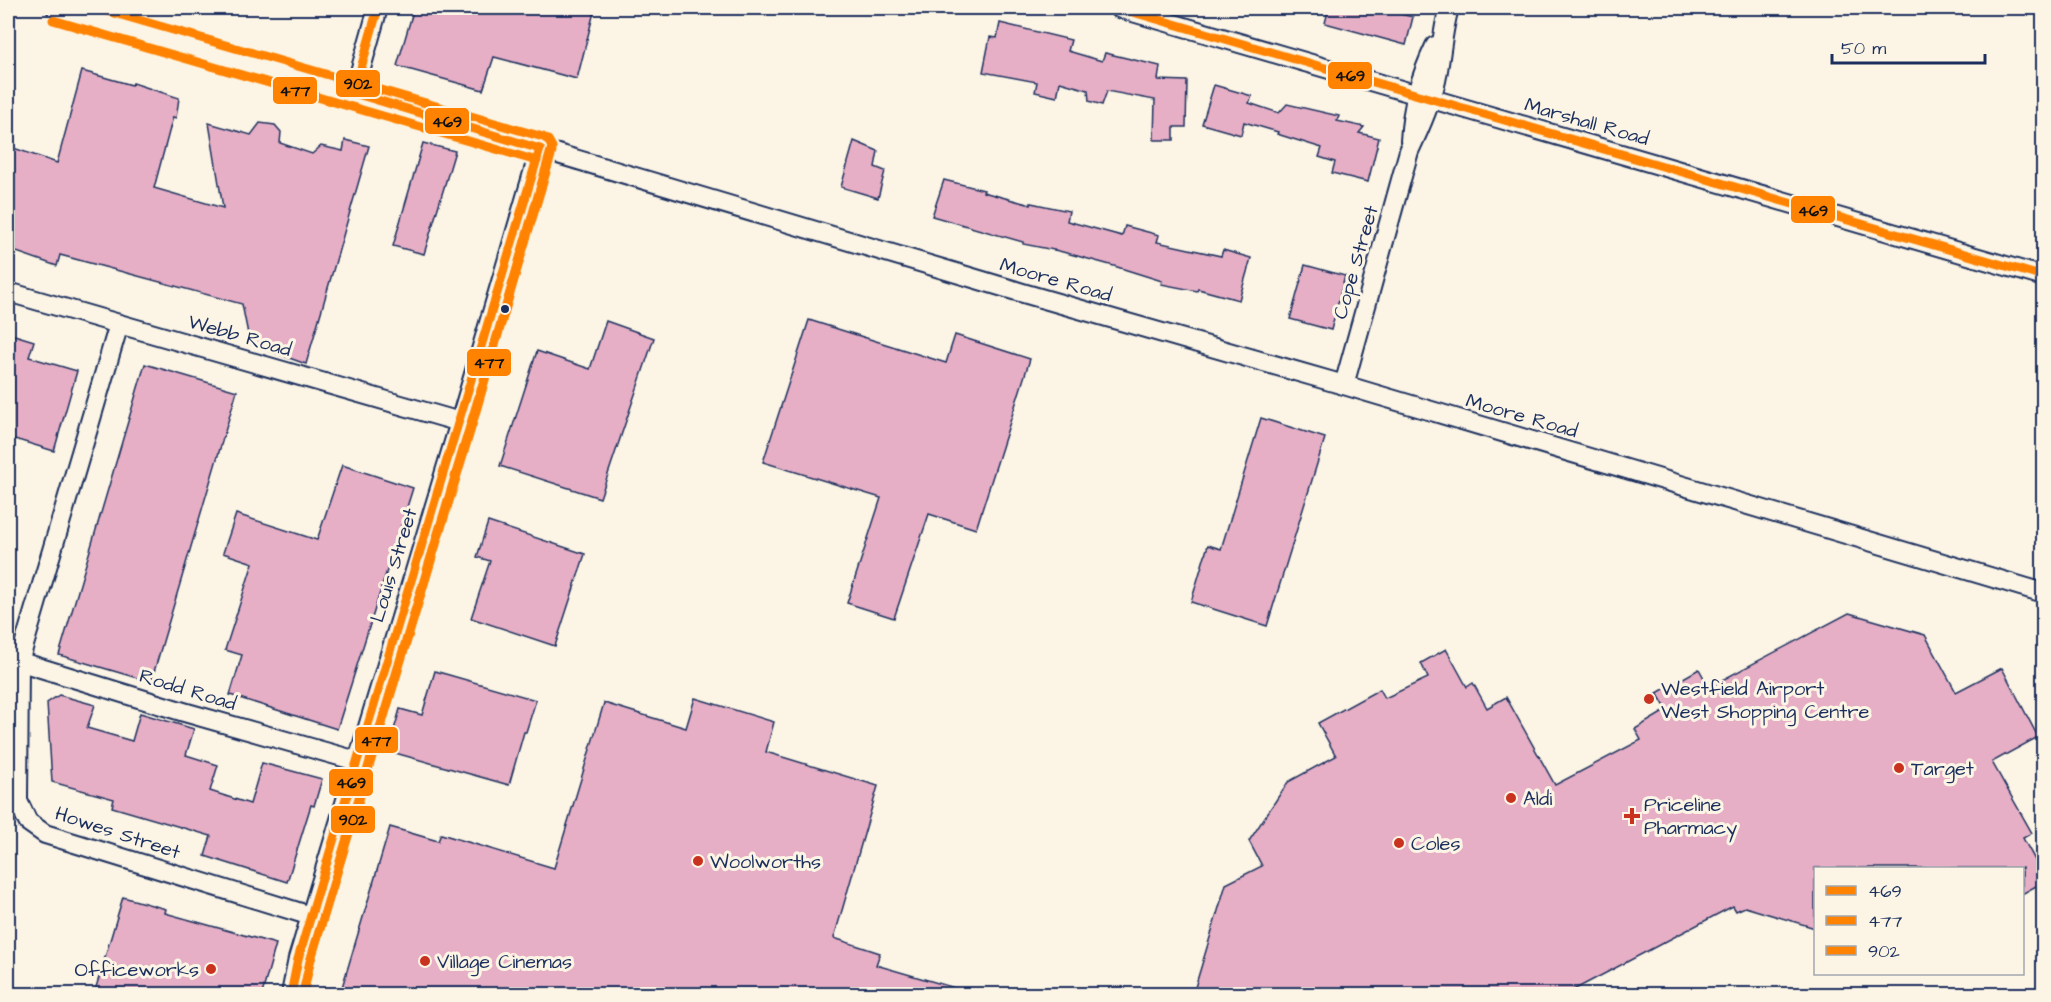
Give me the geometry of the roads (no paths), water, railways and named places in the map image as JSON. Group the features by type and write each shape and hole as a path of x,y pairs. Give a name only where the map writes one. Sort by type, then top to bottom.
{"street":[{"name":"Moore Road","path":"56,8 354,93 1023,293 1344,385 2043,592"},
{"path":"354,93 378,8"},
{"name":"Marshall Road","path":"1119,8 2043,277"},
{"name":"Cope Street","path":"1344,385 1409,151 1425,117 1424,96 1436,79 1443,28 1449,8"},
{"name":"Louis Street","path":"291,994 296,965 310,916 460,422 540,148"},
{"name":"Webb Road","path":"8,292 460,422"},
{"name":"Howes Street","path":"118,324 14,660 18,801 28,822 45,834 310,916"},
{"name":"Rodd Road","path":"14,660 184,712 357,761"}],"place":[{"name":"Westfield Airport West Shopping Centre","path":"1649,699"},
{"name":"Target","path":"1899,768"},
{"name":"Aldi","path":"1511,798"},
{"name":"Priceline Pharmacy","path":"1632,816"},
{"name":"Coles","path":"1399,843"},
{"name":"Woolworths","path":"698,861"},
{"name":"Village Cinemas","path":"425,961"},
{"name":"Officeworks","path":"211,969"}]}
